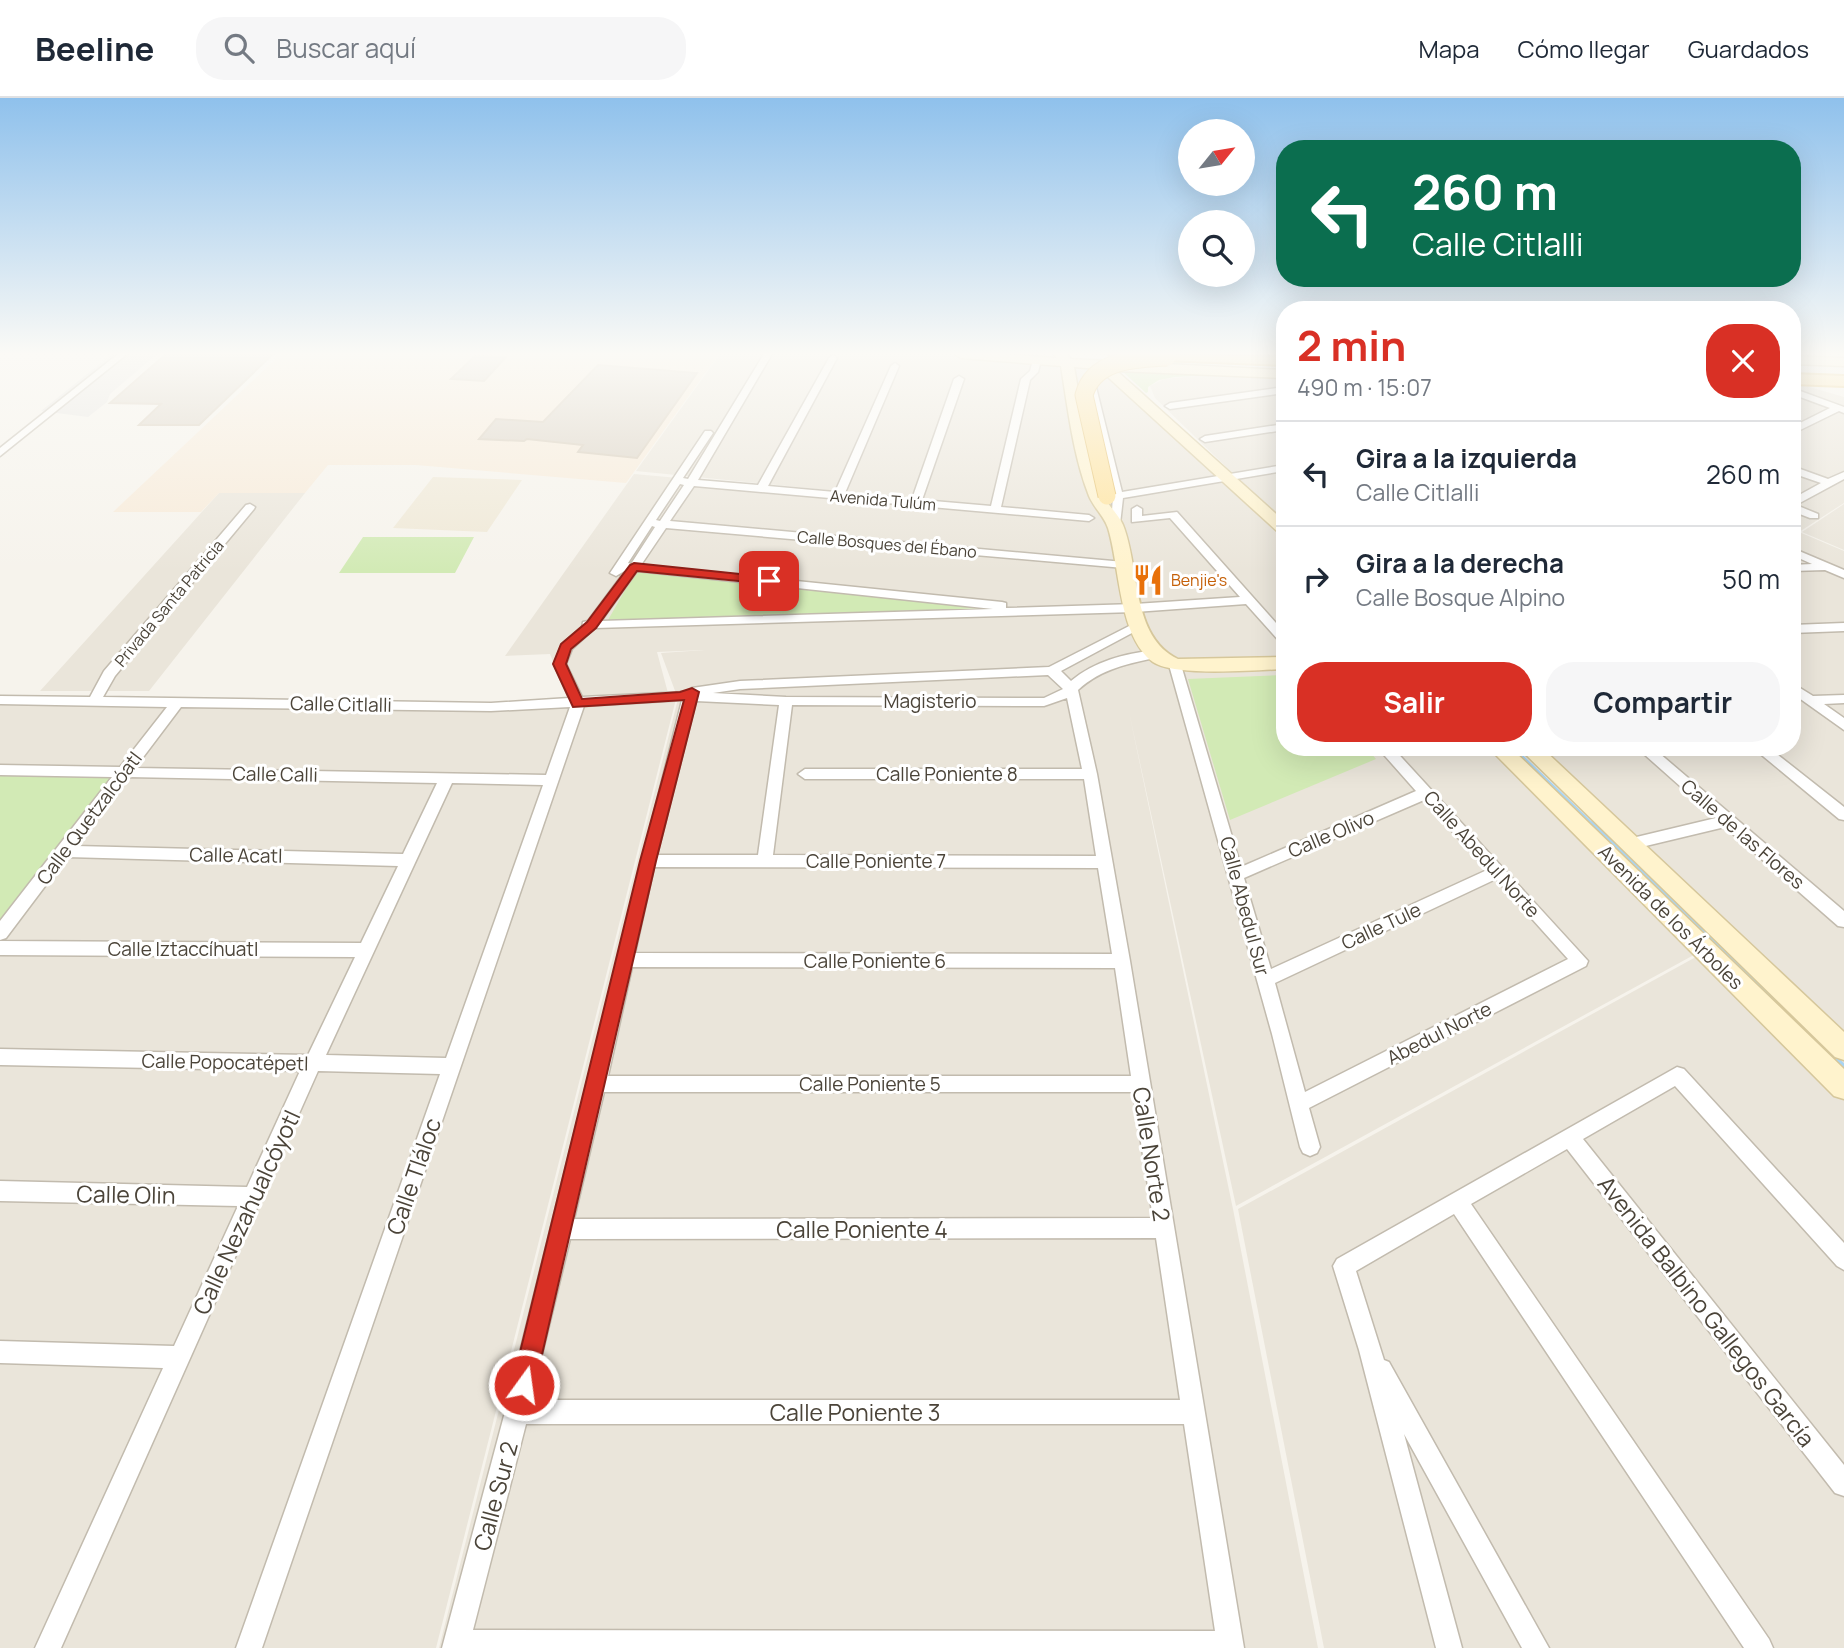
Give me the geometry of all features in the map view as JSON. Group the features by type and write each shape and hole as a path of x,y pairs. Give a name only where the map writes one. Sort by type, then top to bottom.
{"main road":[{"path":"1080,426 1096,496 1115,524"},
{"path":"1093,426 1113,496 1115,524 1137,617 1154,654 1163,662 1175,665 1276,663"},
{"path":"1173,426 1276,521"},
{"path":"1192,426 1221,454 1230,478"},
{"name":"Avenida de los Árboles","path":"1507,756 1844,1087"},
{"name":"Avenida de los Árboles","path":"1537,756 1844,1049"}],"street":[{"path":"0,453 33,426"},
{"path":"578,704 559,664 566,647 585,627 627,566 663,524 716,426"},
{"path":"627,566 650,523 684,482 721,426"},
{"path":"761,489 795,426"},
{"path":"838,496 869,426"},
{"path":"916,503 942,426"},
{"path":"995,510 1015,426"},
{"path":"1099,426 1113,496 1276,469"},
{"path":"1205,439 1276,428"},
{"path":"1801,472 1829,483"},
{"path":"1801,500 1844,475"},
{"name":"Avenida Tulúm","path":"684,482 1089,517"},
{"name":"Privada Santa Patricia","path":"94,702 109,674 250,507"},
{"path":"1137,509 1136,520 1173,514 1276,630"},
{"path":"1801,510 1814,516"},
{"name":"Calle Bosques del Ébano","path":"650,523 1124,565"},
{"path":"1801,555 1844,573"},
{"path":"627,566 986,603 1018,610"},
{"path":"1801,568 1828,567"},
{"path":"585,627 1018,610 1137,617 1248,600"},
{"name":"Magisterio","path":"689,696 740,685 1051,671 1137,617"},
{"path":"1801,629 1844,627"},
{"name":"Magisterio","path":"689,696 786,701 1044,702 1061,698 1085,677 1117,660 1154,654"},
{"name":"Calle Abedul Sur","path":"1175,665 1237,875 1310,1147"},
{"path":"1051,671 1062,678 1072,691"},
{"name":"Calle Norte 2","path":"1072,691 1090,774 1122,961 1231,1646"},
{"path":"1801,694 1844,724"},
{"name":"Calle Citlalli","path":"0,700 491,707 689,696"},
{"name":"Calle Sur 2","path":"456,1646 517,1412 689,696"},
{"path":"1811,701 1844,699"},
{"path":"765,860 786,701"},
{"name":"Calle Quetzalcóatl","path":"0,933 177,702"},
{"name":"Calle Tláloc","path":"249,1648 549,780 578,704"},
{"name":"Calle Abedul Norte","path":"1392,756 1580,961"},
{"name":"Calle de las Flores","path":"1653,756 1844,921"},
{"path":"1770,756 1844,815"},
{"name":"Calle Calli","path":"0,770 549,780"},
{"name":"Calle Poniente 8","path":"805,774 1090,774"},
{"name":"Calle Nezahualcóyotl","path":"48,1648 313,1063 447,778"},
{"name":"Calle Olivo","path":"1237,875 1426,793"},
{"path":"1629,844 1727,821"},
{"name":"Calle Acatl","path":"64,851 408,860"},
{"name":"Calle Poniente 7","path":"648,861 1104,862"},
{"name":"Calle Tule","path":"1264,979 1497,872"},
{"name":"Calle Iztaccíhuatl","path":"0,948 367,950"},
{"name":"Calle Poniente 6","path":"627,960 1122,961"},
{"name":"Abedul Norte","path":"1299,1104 1580,961"},
{"name":"Calle Popocatépetl","path":"0,1057 451,1066"},
{"path":"1449,1648 1370,1350 1344,1266 1677,1075 1844,1259"},
{"name":"Calle Poniente 5","path":"597,1084 1142,1084"},
{"name":"Avenida Balbino Gallegos García","path":"1570,1138 1844,1485"},
{"name":"Calle Olin","path":"0,1191 253,1197"},
{"path":"1458,1203 1760,1648"},
{"name":"Calle Poniente 4","path":"561,1229 1164,1228"},
{"path":"1370,1350 1536,1648"},
{"path":"0,1352 179,1357"},
{"name":"Calle Poniente 3","path":"517,1412 1193,1412"},
{"path":"456,1646 1231,1646"}],"shaded area":[{"path":"204,426 667,426 626,483 416,465 328,465 305,493 219,493 201,512 113,512"},
{"path":"668,426 1179,426 1276,518 1276,756 1519,756 1712,945 1236,1206 1129,712 1233,1209 1318,1648 439,1648 678,699 661,653 705,650 657,652 668,693 567,696 550,654 505,656 634,474 997,507 636,471"},
{"path":"1184,426 1276,426 1276,515"},
{"path":"1801,426 1844,426 1844,503 1801,531"},
{"path":"433,477 522,480 487,532 393,528"},
{"path":"219,493 305,493 149,691 40,691"},
{"path":"1844,504 1844,550 1802,532"},
{"path":"1801,533 1844,551 1844,1066 1524,756 1801,756"},
{"path":"0,698 481,704 676,699 436,1648 0,1648"},
{"path":"1714,947 1844,1073 1844,1648 1324,1648 1238,1209"}],"green space":[{"path":"363,537 474,537 455,573 339,573"},
{"path":"636,571 964,603 988,608 608,620"},
{"path":"1276,675 1276,756 1374,756 1376,759 1230,820 1188,679"},
{"path":"0,774 116,775 0,923"}],"building":[{"path":"490,426 659,426 637,458 578,452 583,445 527,439 479,439"}],"waterway":[{"path":"1520,756 1594,827"},
{"path":"1592,825 1844,1068"}],"place":[{"name":"Benjie's","path":"1148,580"}],"route":[{"path":"524,1385 627,960 648,861 692,698 692,692 682,696 578,704 559,664 566,647 592,625 634,567 769,581"}]}
